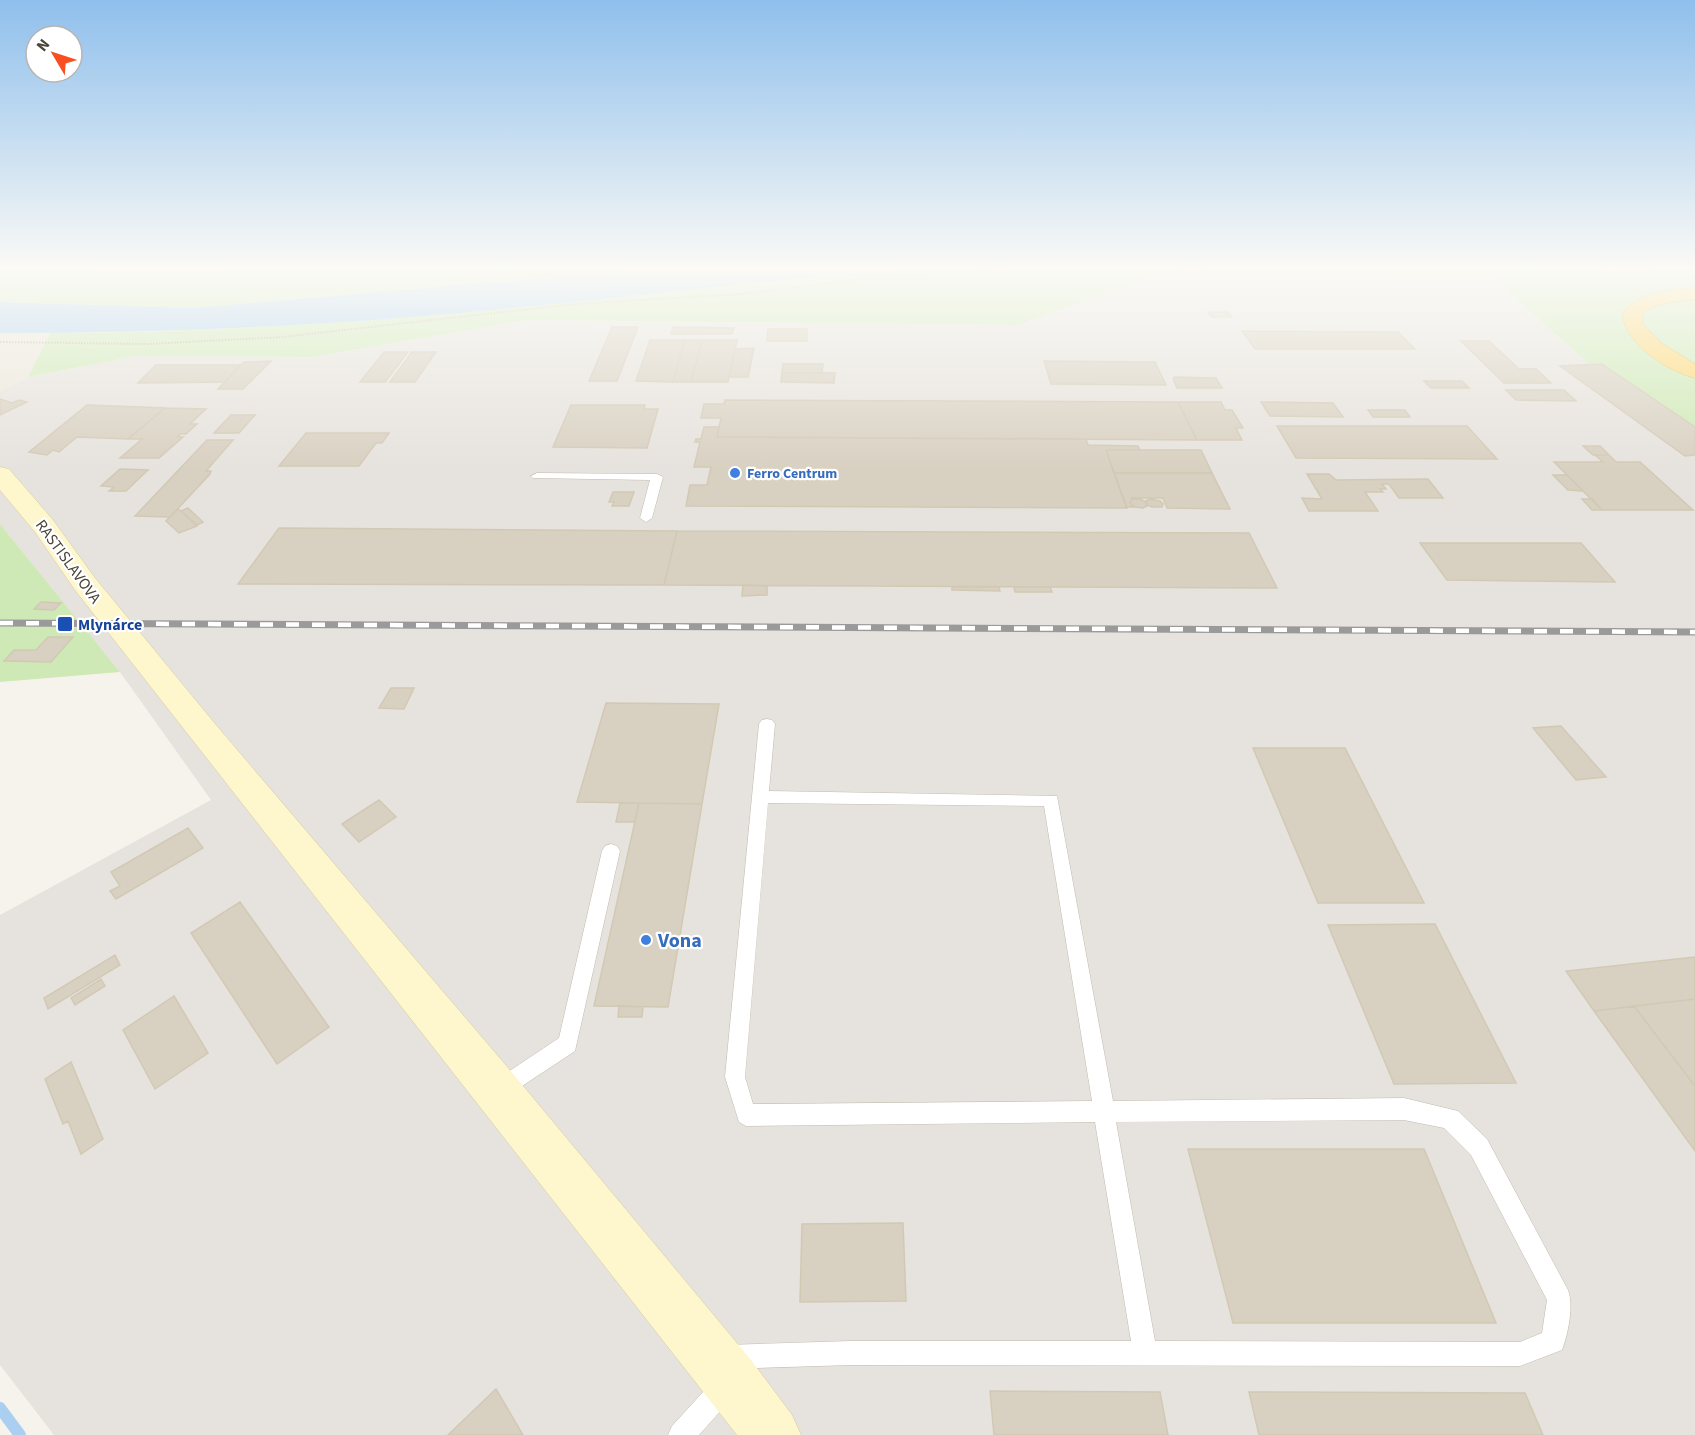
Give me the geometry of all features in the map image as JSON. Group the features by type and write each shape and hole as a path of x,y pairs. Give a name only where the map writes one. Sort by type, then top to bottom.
{"highway":[{"path":"1640,337 1672,361 1695,372"},
{"path":"1650,337 1664,350 1695,367"}],"street":[{"name":"RASTISLAVOVA","path":"0,474 44,526 85,584 204,734 498,1091 722,1369 772,1435"}],"lane":[{"path":"537,476 657,477 646,518"},
{"path":"681,1435 722,1369 851,1353 1520,1354 1553,1341 1559,1299 1479,1147 1450,1119 1404,1109 746,1115 735,1077 767,724"},
{"path":"760,797 1051,800 1145,1353"},
{"path":"498,1091 568,1044 611,851"}],"path":[{"path":"0,342 148,344 282,337"}],"shaded area":[{"path":"0,337 48,337 28,377 0,392"},
{"path":"428,337 1559,337 1646,414 1695,430 1695,1435 54,1435 0,1365 0,915 211,800 120,672 0,524 0,392 28,377 136,356 312,357"}],"green space":[{"path":"48,337 428,337 312,357 136,356 28,377"},
{"path":"1559,337 1695,337 1695,430 1646,414"},
{"path":"0,524 120,672 0,682"}],"building":[{"path":"608,337 634,337 617,381 589,381"},
{"path":"767,337 807,337 807,341 767,341"},
{"path":"1246,337 1403,337 1415,349 1255,349"},
{"path":"650,340 685,340 673,382 636,381"},
{"path":"685,340 702,340 691,382 673,382"},
{"path":"702,340 737,340 728,382 691,382"},
{"path":"1461,341 1489,341 1519,369 1536,369 1551,383 1504,383"},
{"path":"754,348 748,377 729,377 735,349"},
{"path":"384,352 408,352 385,382 360,382"},
{"path":"412,352 436,352 415,382 390,382"},
{"path":"271,361 243,389 218,389 244,362"},
{"path":"1044,361 1155,362 1166,385 1051,384"},
{"path":"783,364 823,364 822,373 782,373"},
{"path":"1602,364 1695,427 1695,455 1685,456 1560,366"},
{"path":"156,365 241,365 225,382 138,383"},
{"path":"782,373 835,373 834,383 781,382"},
{"path":"1173,378 1216,378 1222,388 1177,388"},
{"path":"1424,381 1462,381 1469,388 1431,388"},
{"path":"1506,390 1564,390 1576,401 1516,400"},
{"path":"0,399 12,403 19,400 27,402 0,415"},
{"path":"725,400 1178,402 1197,440 717,437 721,418 701,418 704,404 724,404"},
{"path":"1178,402 1221,402 1225,410 1232,410 1243,428 1236,428 1242,440 1197,440"},
{"path":"1261,402 1333,403 1343,417 1270,416"},
{"path":"87,405 165,408 128,439 77,437 59,452 53,450 47,455 29,452"},
{"path":"571,405 645,405 644,409 658,409 647,448 553,447"},
{"path":"165,408 206,409 190,424 197,424 186,434 180,434 178,437 183,437 159,458 120,458 142,439 128,439"},
{"path":"1368,410 1405,410 1410,417 1373,417"},
{"path":"231,415 255,415 239,433 214,433"},
{"path":"1277,426 1467,426 1497,459 1296,458"},
{"path":"704,427 719,427 717,437 1086,439 1088,445 1138,446 1140,450 1106,450 1127,508 686,506 690,485 707,485 711,467 694,467 700,442 695,442 696,439 701,439"},
{"path":"306,433 389,433 382,443 376,443 359,466 279,466"},
{"path":"207,440 233,440 206,471 211,471 210,474 170,517 135,516"},
{"path":"1583,446 1600,446 1609,455 1593,455"},
{"path":"1106,450 1201,450 1212,473 1114,473"},
{"path":"1595,455 1609,455 1616,462 1640,462 1693,510 1602,510 1554,462 1603,462"},
{"path":"120,469 148,470 126,491 109,491 114,487 101,486"},
{"path":"1114,473 1212,473 1230,509 1167,508 1163,498 1132,498 1130,503 1135,507 1126,507"},
{"path":"1307,474 1329,474 1336,480 1428,479 1443,498 1399,498 1389,484 1382,484 1386,489 1380,489 1383,492 1365,492 1378,511 1309,511 1302,498 1322,499"},
{"path":"1553,475 1567,475 1583,491 1568,490"},
{"path":"613,492 634,492 629,506 612,506 614,502 609,502"},
{"path":"1132,499 1140,499 1146,502 1147,506 1134,507 1130,503"},
{"path":"1150,499 1160,501 1163,504 1162,507 1147,505 1146,501"},
{"path":"1582,499 1592,499 1602,510 1592,510"},
{"path":"188,508 203,522 197,525 181,511"},
{"path":"178,509 197,526 179,533 166,521"},
{"path":"279,528 677,531 664,585 238,584"},
{"path":"677,531 1249,533 1277,588 664,585"},
{"path":"1420,543 1581,543 1615,582 1447,580"},
{"path":"743,585 767,586 767,595 742,596"},
{"path":"952,587 999,587 1000,591 952,590"},
{"path":"1014,587 1050,587 1052,592 1015,592"},
{"path":"41,602 61,603 54,610 34,609"},
{"path":"48,637 73,637 51,662 4,661 14,650 36,650"},
{"path":"391,688 414,688 404,709 379,708"},
{"path":"606,703 719,704 702,804 577,802"},
{"path":"1561,726 1606,777 1576,780 1533,728"},
{"path":"1253,748 1345,748 1424,903 1318,903"},
{"path":"379,800 396,817 359,842 342,824"},
{"path":"620,803 639,803 635,822 616,822"},
{"path":"639,803 702,804 668,1007 594,1006"},
{"path":"188,828 203,848 116,899 110,891 120,886 111,872"},
{"path":"240,902 329,1027 277,1064 191,933"},
{"path":"1435,924 1516,1083 1394,1084 1328,925"},
{"path":"115,955 120,965 48,1009 44,998"},
{"path":"1695,957 1695,999 1594,1011 1566,971"},
{"path":"101,979 105,986 75,1005 71,998"},
{"path":"174,996 208,1053 155,1089 123,1030"},
{"path":"1695,999 1695,1086 1634,1006"},
{"path":"619,1006 643,1007 642,1017 618,1017"},
{"path":"1634,1006 1695,1086 1695,1151 1594,1011"},
{"path":"71,1062 103,1139 81,1154 68,1121 63,1124 45,1079"},
{"path":"1188,1149 1424,1149 1496,1323 1233,1323"},
{"path":"903,1223 906,1301 800,1302 802,1224"},
{"path":"496,1389 523,1435 448,1435"},
{"path":"990,1391 1160,1392 1168,1435 994,1435"},
{"path":"1249,1392 1525,1393 1543,1435 1259,1435"}],"waterway":[{"path":"0,1408 20,1435"}],"railway":[{"path":"0,623 1695,632"}],"place":[{"name":"Ferro Centrum","path":"735,473"},
{"name":"Mlynárce","path":"65,624"},
{"name":"Vona","path":"646,940"}]}
